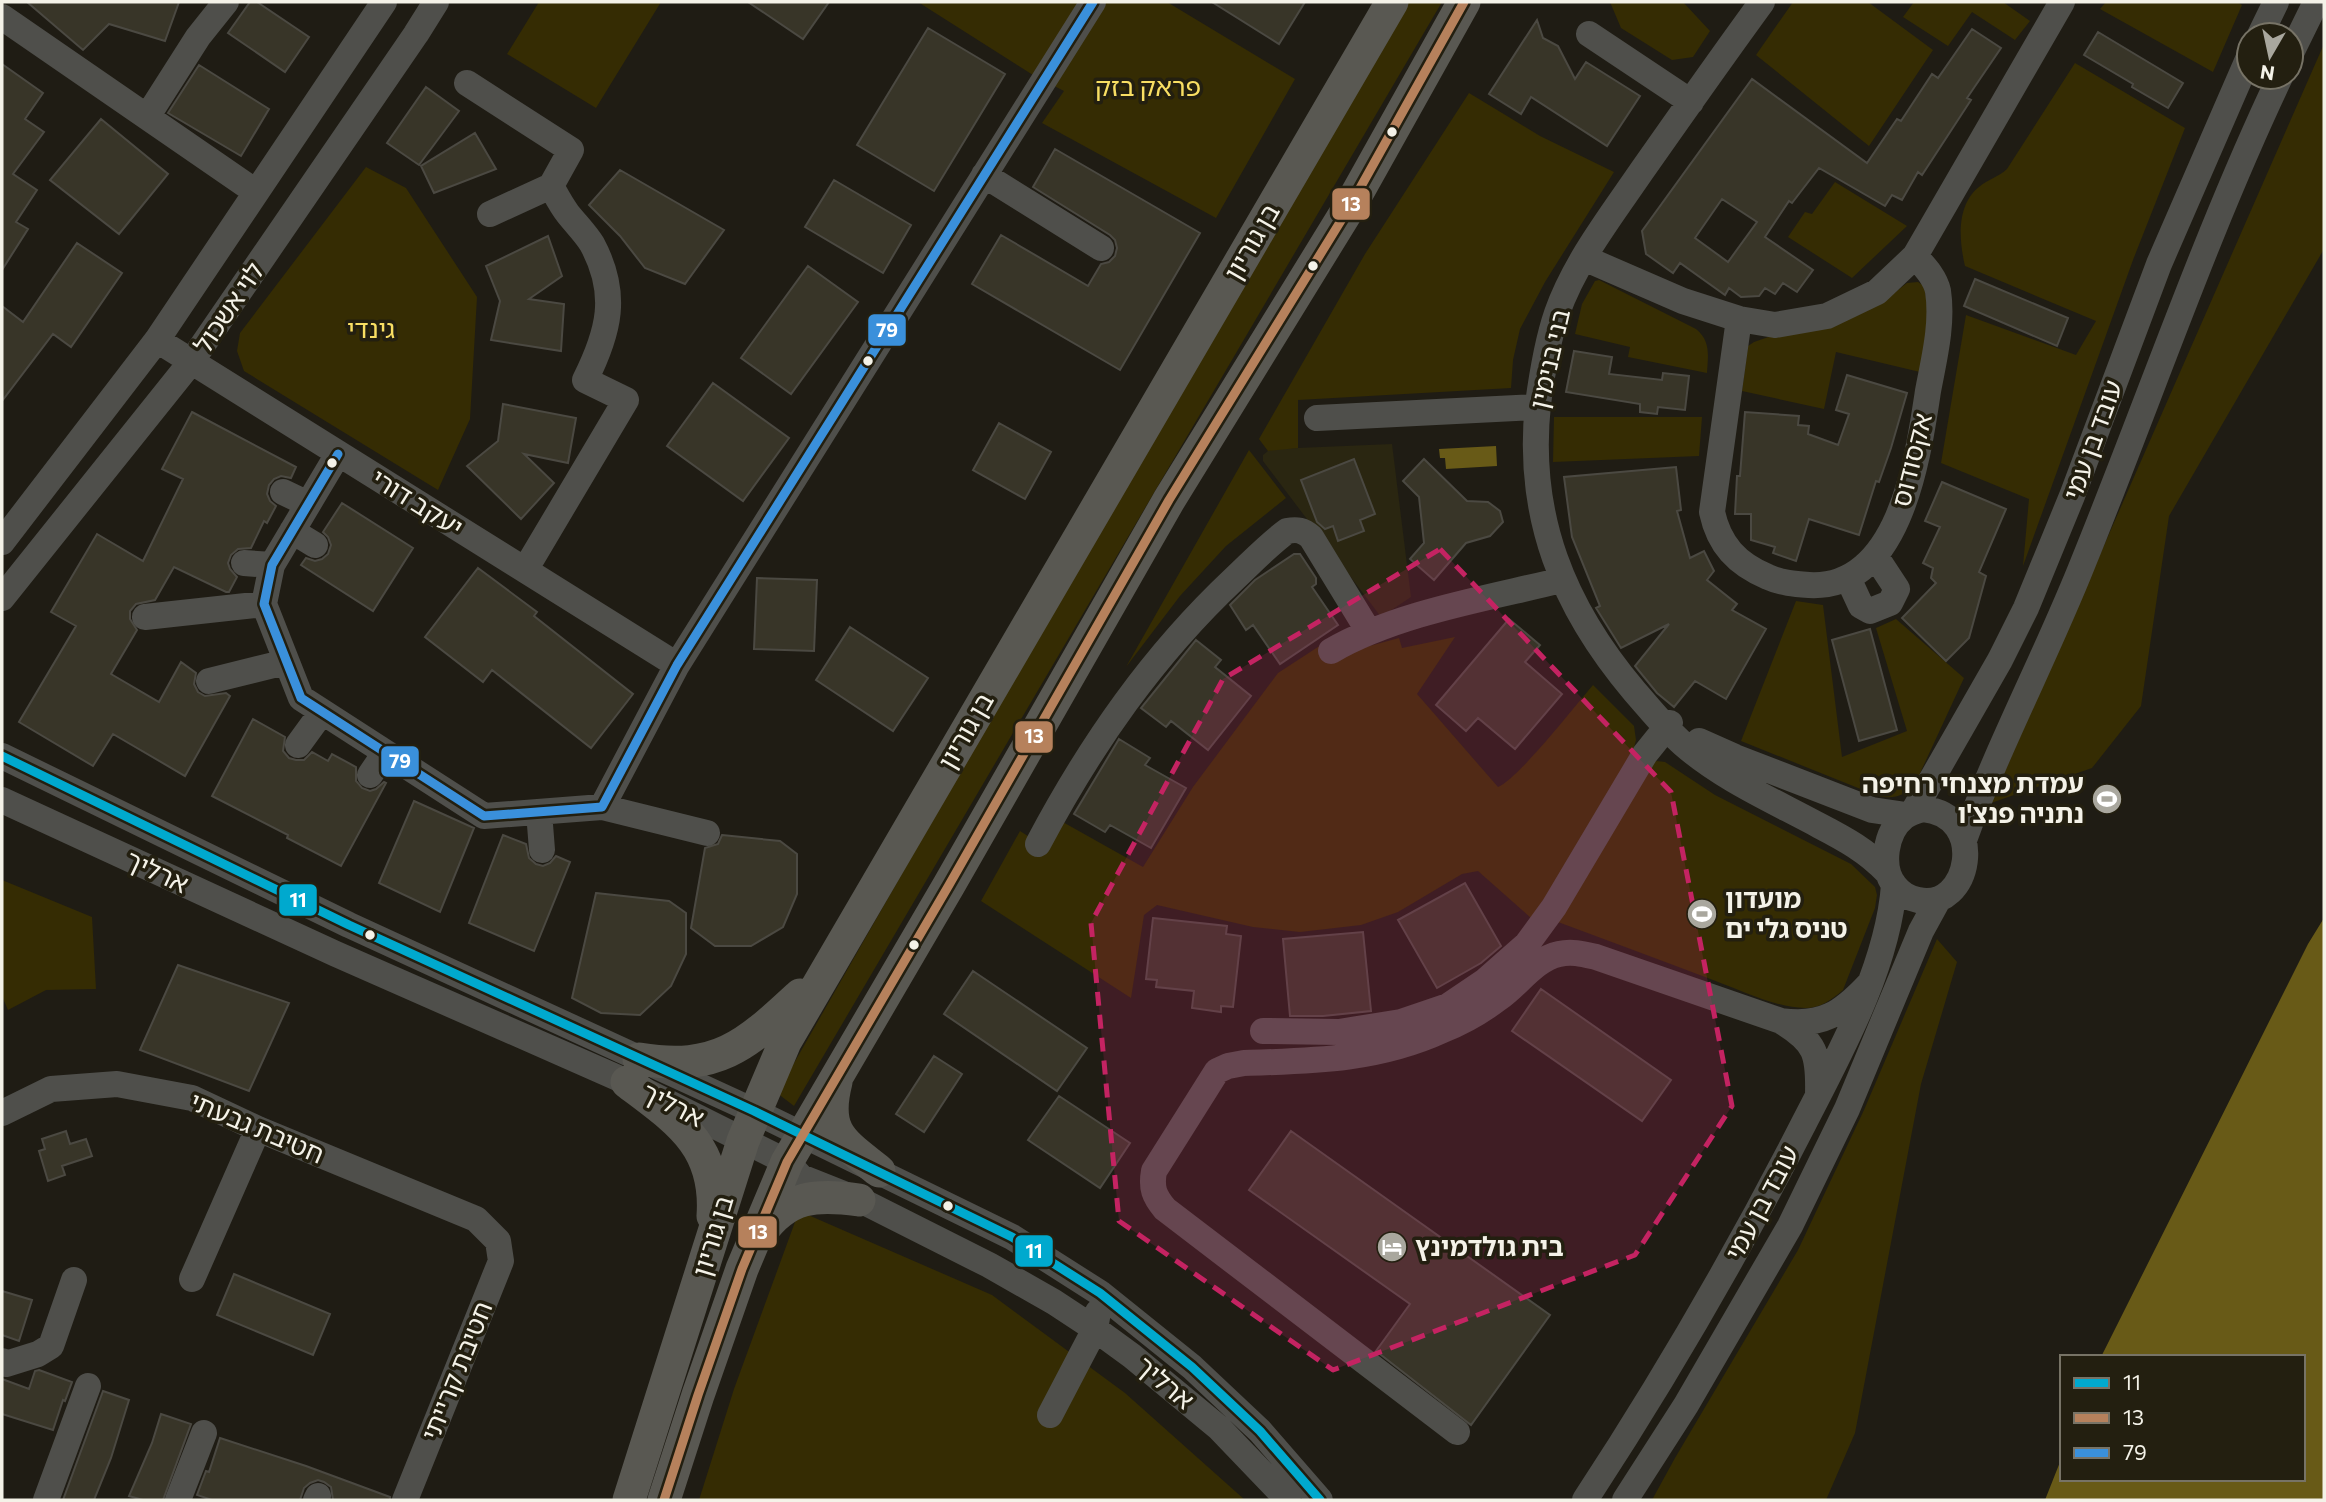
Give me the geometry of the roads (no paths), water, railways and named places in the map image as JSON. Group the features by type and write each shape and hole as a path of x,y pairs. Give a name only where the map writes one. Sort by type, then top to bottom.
{"main road":[{"name":"בן גוריון","path":"629,1500 748,1126 785,1042 824,971 1392,2"},
{"name":"בן גוריון","path":"664,1500 751,1247 795,1149 1169,500 1350,206 1464,2"},
{"path":"633,1071 726,1053 756,1035 824,971"},
{"path":"633,1071 692,1135 702,1151 709,1169 712,1189 711,1240"},
{"path":"838,1074 832,1096 833,1125 850,1148 879,1171"},
{"path":"751,1247 764,1228 785,1209 802,1200 816,1196 859,1200"}],"street":[{"path":"147,117 198,37 226,2"},
{"name":"לוי אשכול","path":"2,542 157,340 384,2"},
{"name":"לוי אשכול","path":"2,598 191,362 436,2"},
{"path":"602,807 677,665 1093,2"},
{"name":"בני בנימין","path":"1762,2 1584,258 1557,312 1547,350 1538,407 1535,459 1539,505 1547,539 1562,580 1601,651 1646,705 1706,762 1860,847 1891,878"},
{"path":"1584,258 1683,301 1739,319 1775,325 1827,316 1877,292 1914,256 2062,2"},
{"path":"2267,21 2276,2"},
{"path":"2305,23 2315,2"},
{"path":"2,17 256,192"},
{"path":"1589,34 1690,102"},
{"path":"467,83 571,150 551,186 490,214"},
{"name":"עובד בן עמי","path":"1909,814 2000,660 2030,598 2072,496 2159,264 2235,89"},
{"name":"עובד בן עמי","path":"1964,841 1983,788 2083,564 2220,212 2274,91"},
{"path":"984,176 1101,248"},
{"path":"525,570 626,400 585,380 599,351 610,309 605,277 591,244 565,211 551,186"},
{"name":"אקסודוס","path":"1739,319 1712,512 1716,531 1729,552 1743,564 1769,578 1790,584 1820,586 1848,578 1876,557 1902,510 1923,424 1939,323 1937,288 1928,270 1914,256"},
{"name":"יעקב דורי","path":"157,340 677,665"},
{"path":"1317,418 1538,407"},
{"path":"338,454 272,565 264,604 301,698 385,753 453,808 484,816 602,807 707,833"},
{"path":"283,492 308,504"},
{"path":"292,531 315,545"},
{"path":"1038,844 1091,750 1163,652 1200,612 1287,531 1304,531 1311,537 1369,632"},
{"path":"1848,578 1861,606 1870,611 1890,603 1897,589 1876,557"},
{"path":"244,563 272,565"},
{"path":"1331,651 1369,632 1415,617 1562,580"},
{"path":"145,617 264,604"},
{"path":"209,681 286,662"},
{"path":"298,745 323,712"},
{"path":"1263,1031 1339,1032 1401,1022 1448,1006 1485,981 1527,944 1554,907 1645,754 1668,725"},
{"name":"בני בנימין","path":"1668,725 1735,757 1872,810 1909,814"},
{"path":"370,775 385,753"},
{"name":"ארליך","path":"2,757 349,925 633,1071 795,1149 879,1171 1013,1237 1100,1293 1173,1352 1231,1403 1320,1500"},
{"name":"ארליך","path":"2,800 336,954 633,1071"},
{"path":"1923,809 1945,814 1960,830 1964,841 1964,869 1949,893 1938,900 1928,902 1909,898 1891,878 1888,844 1892,833 1909,814 1923,809"},
{"path":"540,812 542,850"},
{"name":"עובד בן עמי","path":"1585,1500 1641,1413 1721,1278 1818,1097 1869,984 1890,921 1891,878"},
{"name":"עובד בן עמי","path":"1625,1500 1686,1405 1790,1226 1847,1109 1921,931 1938,900"},
{"path":"1457,1432 1165,1209 1155,1197 1152,1185 1154,1171 1217,1071 1244,1063 1345,1059 1391,1049 1443,1031 1474,1015 1501,997 1543,960 1557,954 1574,952 1595,957 1781,1021 1796,1023 1826,1018 1840,1011 1869,984"},
{"path":"1781,1021 1809,1041 1818,1067 1818,1097"},
{"name":"חטיבת גבעתי","path":"2,1113 51,1089 117,1084 192,1098 258,1129 477,1219 498,1241"},
{"path":"192,1279 258,1129"},
{"name":"ארליך","path":"795,1149 801,1177 859,1200 989,1265 1095,1329 1219,1428 1288,1500"},
{"name":"חטיבת קרייתי","path":"405,1500 502,1261 498,1241"},
{"path":"2,1361 6,1364 51,1346 74,1280"},
{"path":"1050,1415 1095,1329 1100,1293"},
{"path":"46,1500 88,1387"},
{"path":"178,1500 204,1433"}],"place":[{"name":"עמדת מצנחי רחיפה נתניה פנצ'ו","path":"2107,799"},
{"name":"מועדון טניס גלי ים","path":"1702,914"},
{"name":"בית גולדמינץ","path":"1392,1247"}],"park label":[{"name":"פראק בזק","path":"1148,87"},
{"name":"גינדי","path":"371,329"}]}
